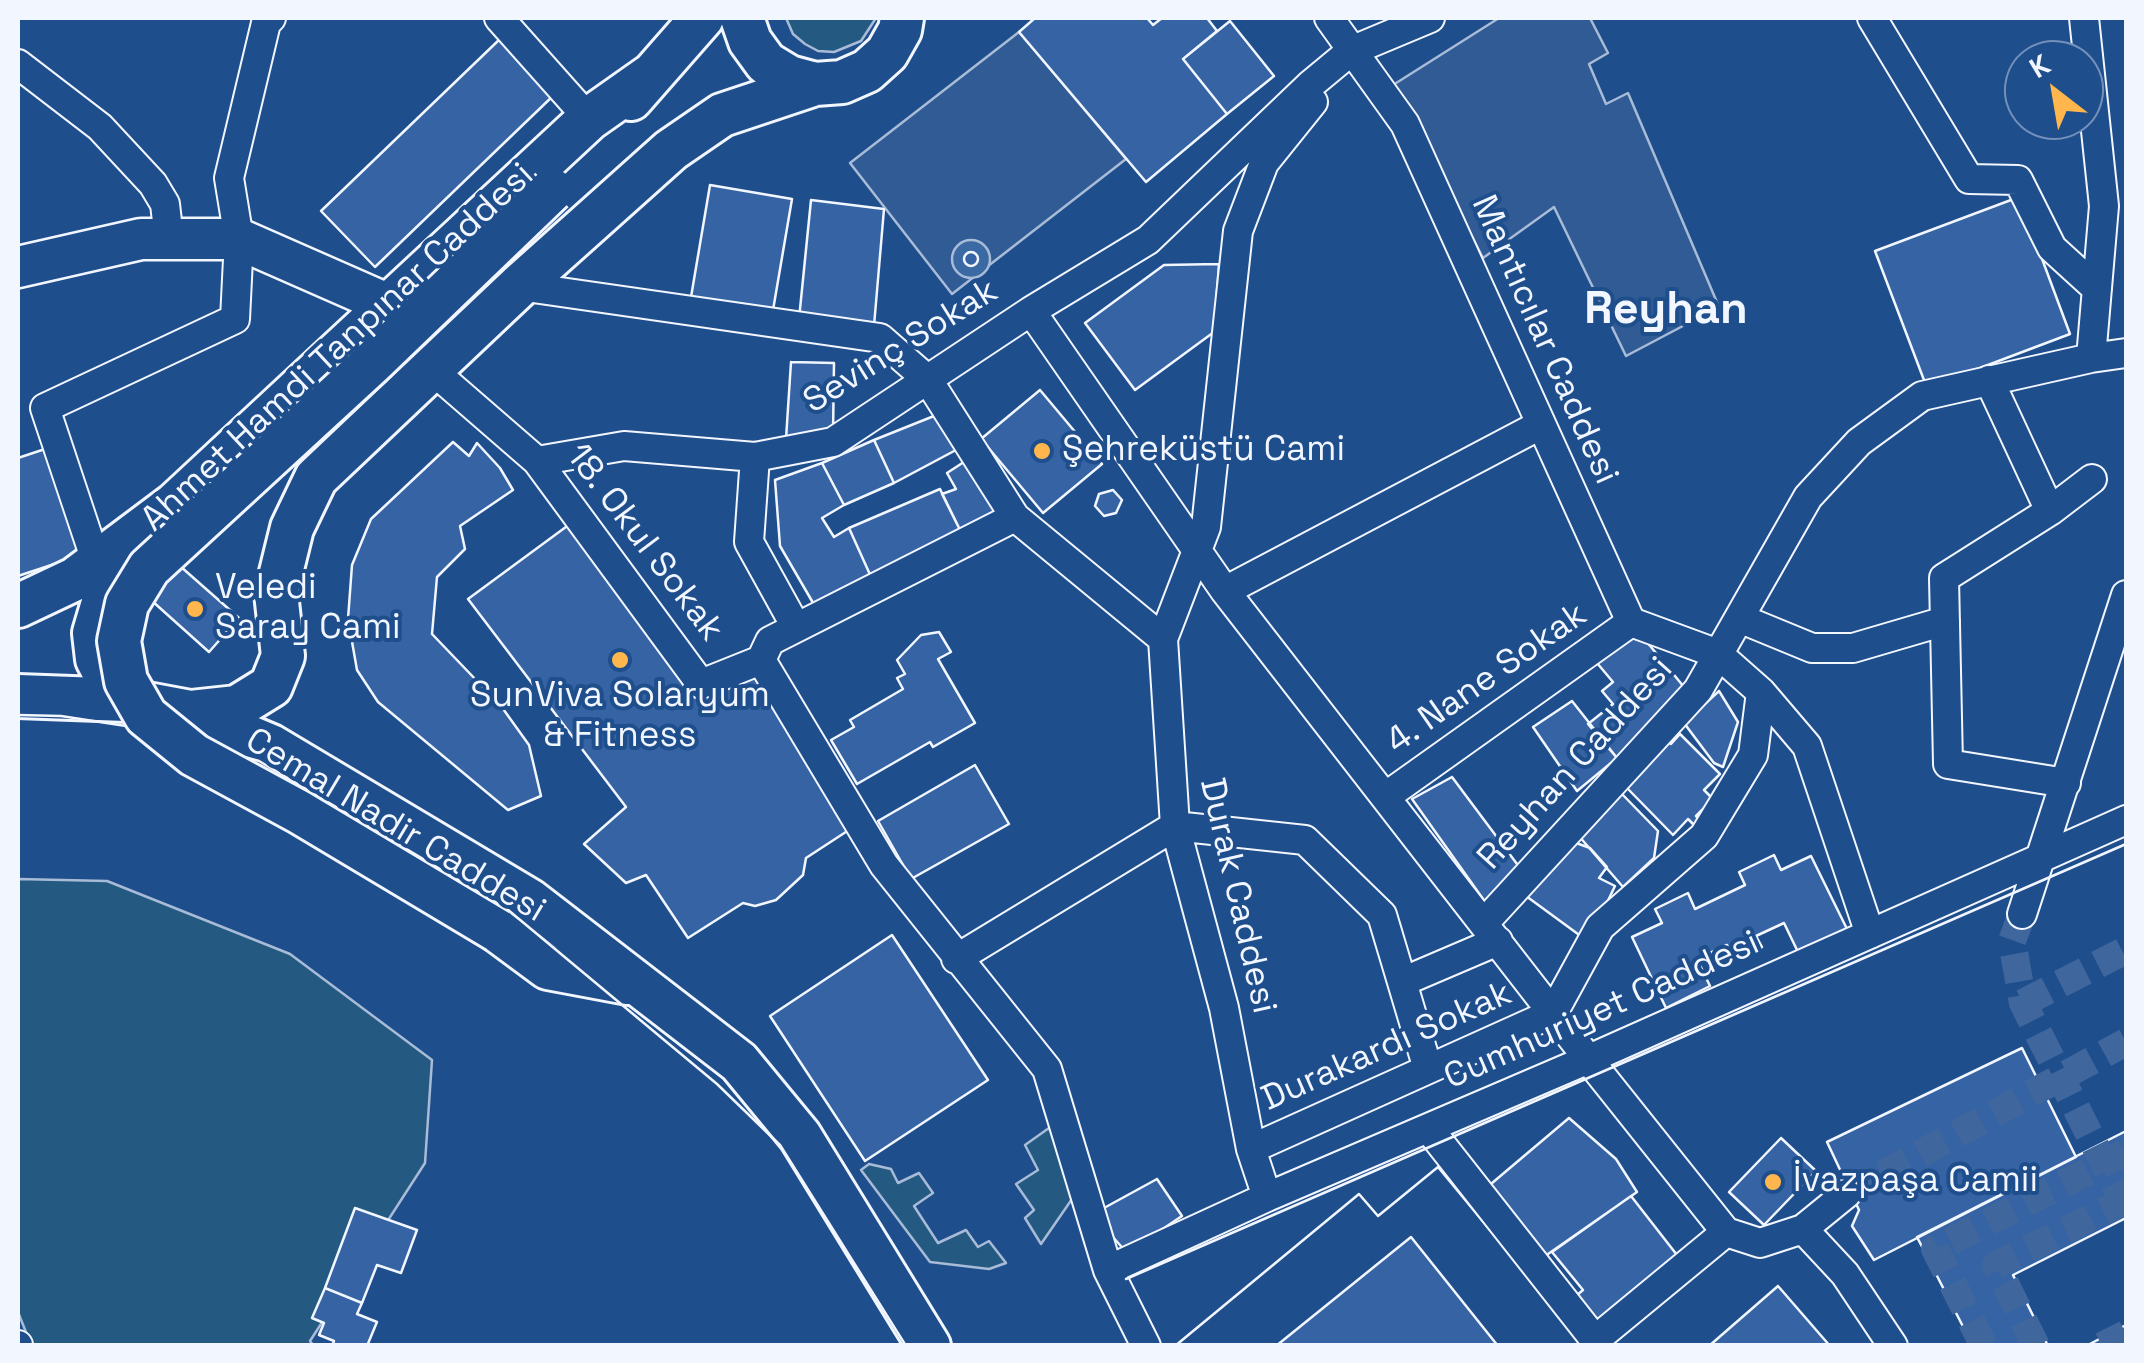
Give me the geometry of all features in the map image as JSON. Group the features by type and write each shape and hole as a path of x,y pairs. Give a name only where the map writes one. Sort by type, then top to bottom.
{"main road":[{"name":"Ahmet Hamdi Tanpınar Caddesi","path":"498,930 194,755 146,716 126,681 119,641 127,604 149,568 371,364 552,190 702,18"},
{"path":"742,18 750,41 766,63 789,78 815,84"},
{"path":"190,712 238,707 271,686 283,656 276,593 292,528 316,478 519,286 671,150 722,114 867,72 894,35 924,18"},
{"name":"Ahmet Hamdi Tanpınar Caddesi","path":"18,606 75,579 175,504 588,118 650,76"},
{"path":"18,266 141,239 239,239 387,304"},
{"path":"126,700 96,659 94,633 100,607 110,579 175,504"},
{"name":"Cemal Nadir Caddesi","path":"18,696 126,700 190,712 271,746 529,900 739,1062 800,1136 929,1346"},
{"name":"Cemal Nadir Caddesi","path":"498,930 548,968 635,984"}],"street":[{"path":"499,18 588,118"},
{"name":"Mantıcılar Caddesi","path":"1329,18 1405,124 1632,622"},
{"path":"1352,51 1430,18"},
{"path":"1872,18 1969,180 2018,180 2052,248 2097,289"},
{"path":"2084,18 2104,206 2091,358"},
{"path":"97,564 45,408 235,319 239,239 229,178 265,19"},
{"name":"Sevinç Sokak","path":"537,461 624,446 754,457 833,442 1148,240 1310,85 1352,51"},
{"name":"Durak Caddesi","path":"1267,1197 1251,1149 1224,1008 1175,826 1163,639 1199,554 1206,527 1238,231 1264,162 1352,51"},
{"path":"18,64 100,126 154,184 166,204 168,239"},
{"path":"519,286 880,338 928,380 1016,517 1163,639"},
{"path":"1031,312 1225,590 1726,1232 1760,1243 1802,1229 1846,1194"},
{"name":"Reyhan Caddesi","path":"1491,932 1698,690 1808,497 1859,442 1922,396 2126,353"},
{"name":"18. Okul Sokak","path":"431,370 537,461 701,684 761,660 884,865 1047,1069 1108,1270 1146,1346"},
{"path":"1989,380 2050,511"},
{"path":"1225,590 1540,425"},
{"path":"754,457 749,542 796,627"},
{"path":"2066,783 1948,764 1944,578 2050,511 2092,479"},
{"path":"761,660 770,641 1016,517"},
{"path":"2022,914 2126,595"},
{"path":"1739,618 1812,648 1853,648 1945,621"},
{"path":"1632,622 1718,654 1761,692 1808,746 1870,934"},
{"name":"4. Nane Sokak","path":"1386,797 1632,622"},
{"path":"1553,1012 1600,927 1704,836 1753,755 1761,692"},
{"name":"Cumhuriyet Caddesi","path":"1108,1270 1429,1129 1594,1066 1870,934 2126,820"},
{"path":"956,958 1175,826 1305,840 1382,915 1428,1070"},
{"path":"1402,982 1491,932"},
{"name":"Durakardı Sokak","path":"1251,1149 1553,1012"},
{"path":"1429,1129 1595,1340 1726,1232"},
{"path":"1802,1229 1844,1274 1893,1346"}],"shaded area":[{"path":"786,18 876,18 861,41 834,52 818,51 805,44 793,34"},
{"path":"1499,18 1590,18 1608,53 1589,64 1606,104 1628,93 1719,307 1626,356 1554,207 1483,258 1393,85"},
{"path":"1019,32 1126,159 952,294 850,163"},
{"path":"971,240 984,246 990,259 984,272 971,278 958,272 952,259 958,246"},
{"path":"18,879 107,881 290,954 432,1060 425,1163 310,1341 313,1345 31,1345 18,1312"},
{"path":"1049,1128 1068,1165 1072,1199 1041,1244 1025,1218 1034,1210 1016,1184 1038,1170 1025,1145"},
{"path":"869,1164 891,1169 898,1183 919,1173 933,1193 914,1206 938,1243 966,1230 978,1247 989,1241 1006,1263 989,1269 930,1262 861,1170"}],"building":[{"path":"1035,18 1147,18 1153,25 1162,18 1207,18 1217,31 1183,59 1227,114 1146,182 1019,32"},
{"path":"1230,21 1274,76 1227,114 1183,59"},
{"path":"501,38 555,94 375,267 321,211"},
{"path":"710,185 792,199 772,316 690,303"},
{"path":"2019,197 2070,334 1927,388 1875,251"},
{"path":"811,200 884,209 874,326 799,319"},
{"path":"971,252 978,259 971,266 964,259"},
{"path":"1219,264 1214,332 1135,390 1085,323 1164,265"},
{"path":"791,362 834,363 833,436 786,439"},
{"name":"Şehreküstü Cami","path":"1040,390 1102,464 1043,513 981,439"},
{"path":"939,414 956,450 894,483 874,440"},
{"path":"874,440 894,483 844,505 822,463"},
{"path":"453,442 469,456 477,443 500,468 513,490 460,526 465,549 437,577 432,634 501,706 529,745 541,796 508,810 378,702 357,670 348,619 352,565 371,519"},
{"path":"51,447 85,554 18,576 18,458"},
{"path":"970,458 1004,517 963,536 942,494 956,489 947,473"},
{"path":"822,463 844,505 822,518 834,537 849,528 872,579 816,608 780,546 775,480"},
{"path":"940,489 963,536 872,579 849,528"},
{"path":"1113,490 1122,500 1116,513 1104,516 1095,506 1099,494"},
{"path":"574,521 699,694 761,667 855,826 806,858 803,875 776,900 755,906 743,903 688,938 646,875 626,883 584,844 626,807 468,599"},
{"name":"Veledi Saray Cami","path":"180,566 239,618 209,652 151,600"},
{"path":"1637,630 1684,687 1617,758 1588,724 1613,704 1602,691 1613,682 1597,663"},
{"path":"939,632 951,652 938,659 975,723 933,747 930,742 857,784 831,740 854,727 850,720 903,689 897,678 905,674 897,660 921,635"},
{"path":"1719,691 1738,722 1723,767 1714,763 1684,723"},
{"path":"1572,701 1617,758 1577,791 1533,727"},
{"path":"1680,734 1720,774 1704,790 1713,799 1696,816 1700,820 1694,825 1688,819 1673,835 1627,788 1666,740 1671,744"},
{"path":"975,765 1009,824 911,879 878,821"},
{"path":"1452,777 1520,868 1488,906 1412,799"},
{"path":"1621,793 1658,831 1654,858 1623,887 1578,835"},
{"path":"1568,840 1590,848 1607,867 1599,878 1615,886 1603,911 1582,937 1526,896"},
{"path":"1774,855 1781,870 1811,856 1847,929 1798,952 1784,923 1756,936 1762,947 1734,960 1727,945 1697,959 1710,986 1666,1008 1632,937 1662,923 1655,909 1688,893 1695,909 1745,885 1739,872"},
{"path":"892,935 988,1080 865,1161 770,1016"},
{"path":"2022,1048 2076,1157 1874,1260 1852,1226 1859,1210 1827,1142"},
{"path":"1569,1118 1616,1159 1637,1192 1538,1261 1485,1189"},
{"path":"2126,1131 2126,1218 2013,1275 2048,1346 1973,1346 1917,1237"},
{"name":"İvazpaşa Camii","path":"1781,1138 1816,1171 1764,1225 1729,1192"},
{"path":"1438,1167 1586,1346 1498,1346 1411,1237 1276,1346 1175,1346 1359,1194 1378,1216"},
{"path":"1438,1167 1586,1346 1175,1346 1359,1194 1378,1216"},
{"path":"1157,1179 1182,1216 1127,1253 1112,1236 1104,1208"},
{"path":"1631,1196 1677,1255 1597,1321 1576,1296 1583,1290 1552,1252"},
{"path":"355,1208 417,1230 401,1273 377,1265 362,1303 325,1288"},
{"path":"1778,1286 1830,1346 1709,1346"},
{"path":"325,1288 362,1303 357,1314 377,1322 367,1346 332,1346 334,1341 319,1335 324,1323 312,1318"},
{"path":"2126,1325 2126,1346 2086,1346"}],"tunnel":[{"path":"2022,914 2012,941 2023,1003 2126,1207"},
{"path":"2023,1003 2126,950"},
{"path":"1846,1194 2126,1042"},
{"path":"1984,1346 1935,1249 2126,1152"},
{"path":"2036,1346 1996,1265 2126,1200"},
{"path":"2102,1346 2126,1334"}],"tram line":[{"path":"18,715 61,716 139,728 259,761 507,909 717,1084 780,1145 906,1346"},
{"path":"1126,1279 2126,844"}],"place":[{"name":"Şehreküstü Cami","path":"1042,451"},
{"name":"Veledi Saray Cami","path":"195,609"},
{"name":"SunViva Solaryum & Fitness","path":"620,660"},
{"name":"İvazpaşa Camii","path":"1773,1182"}],"district":[{"name":"Reyhan","path":"1666,311"}]}
